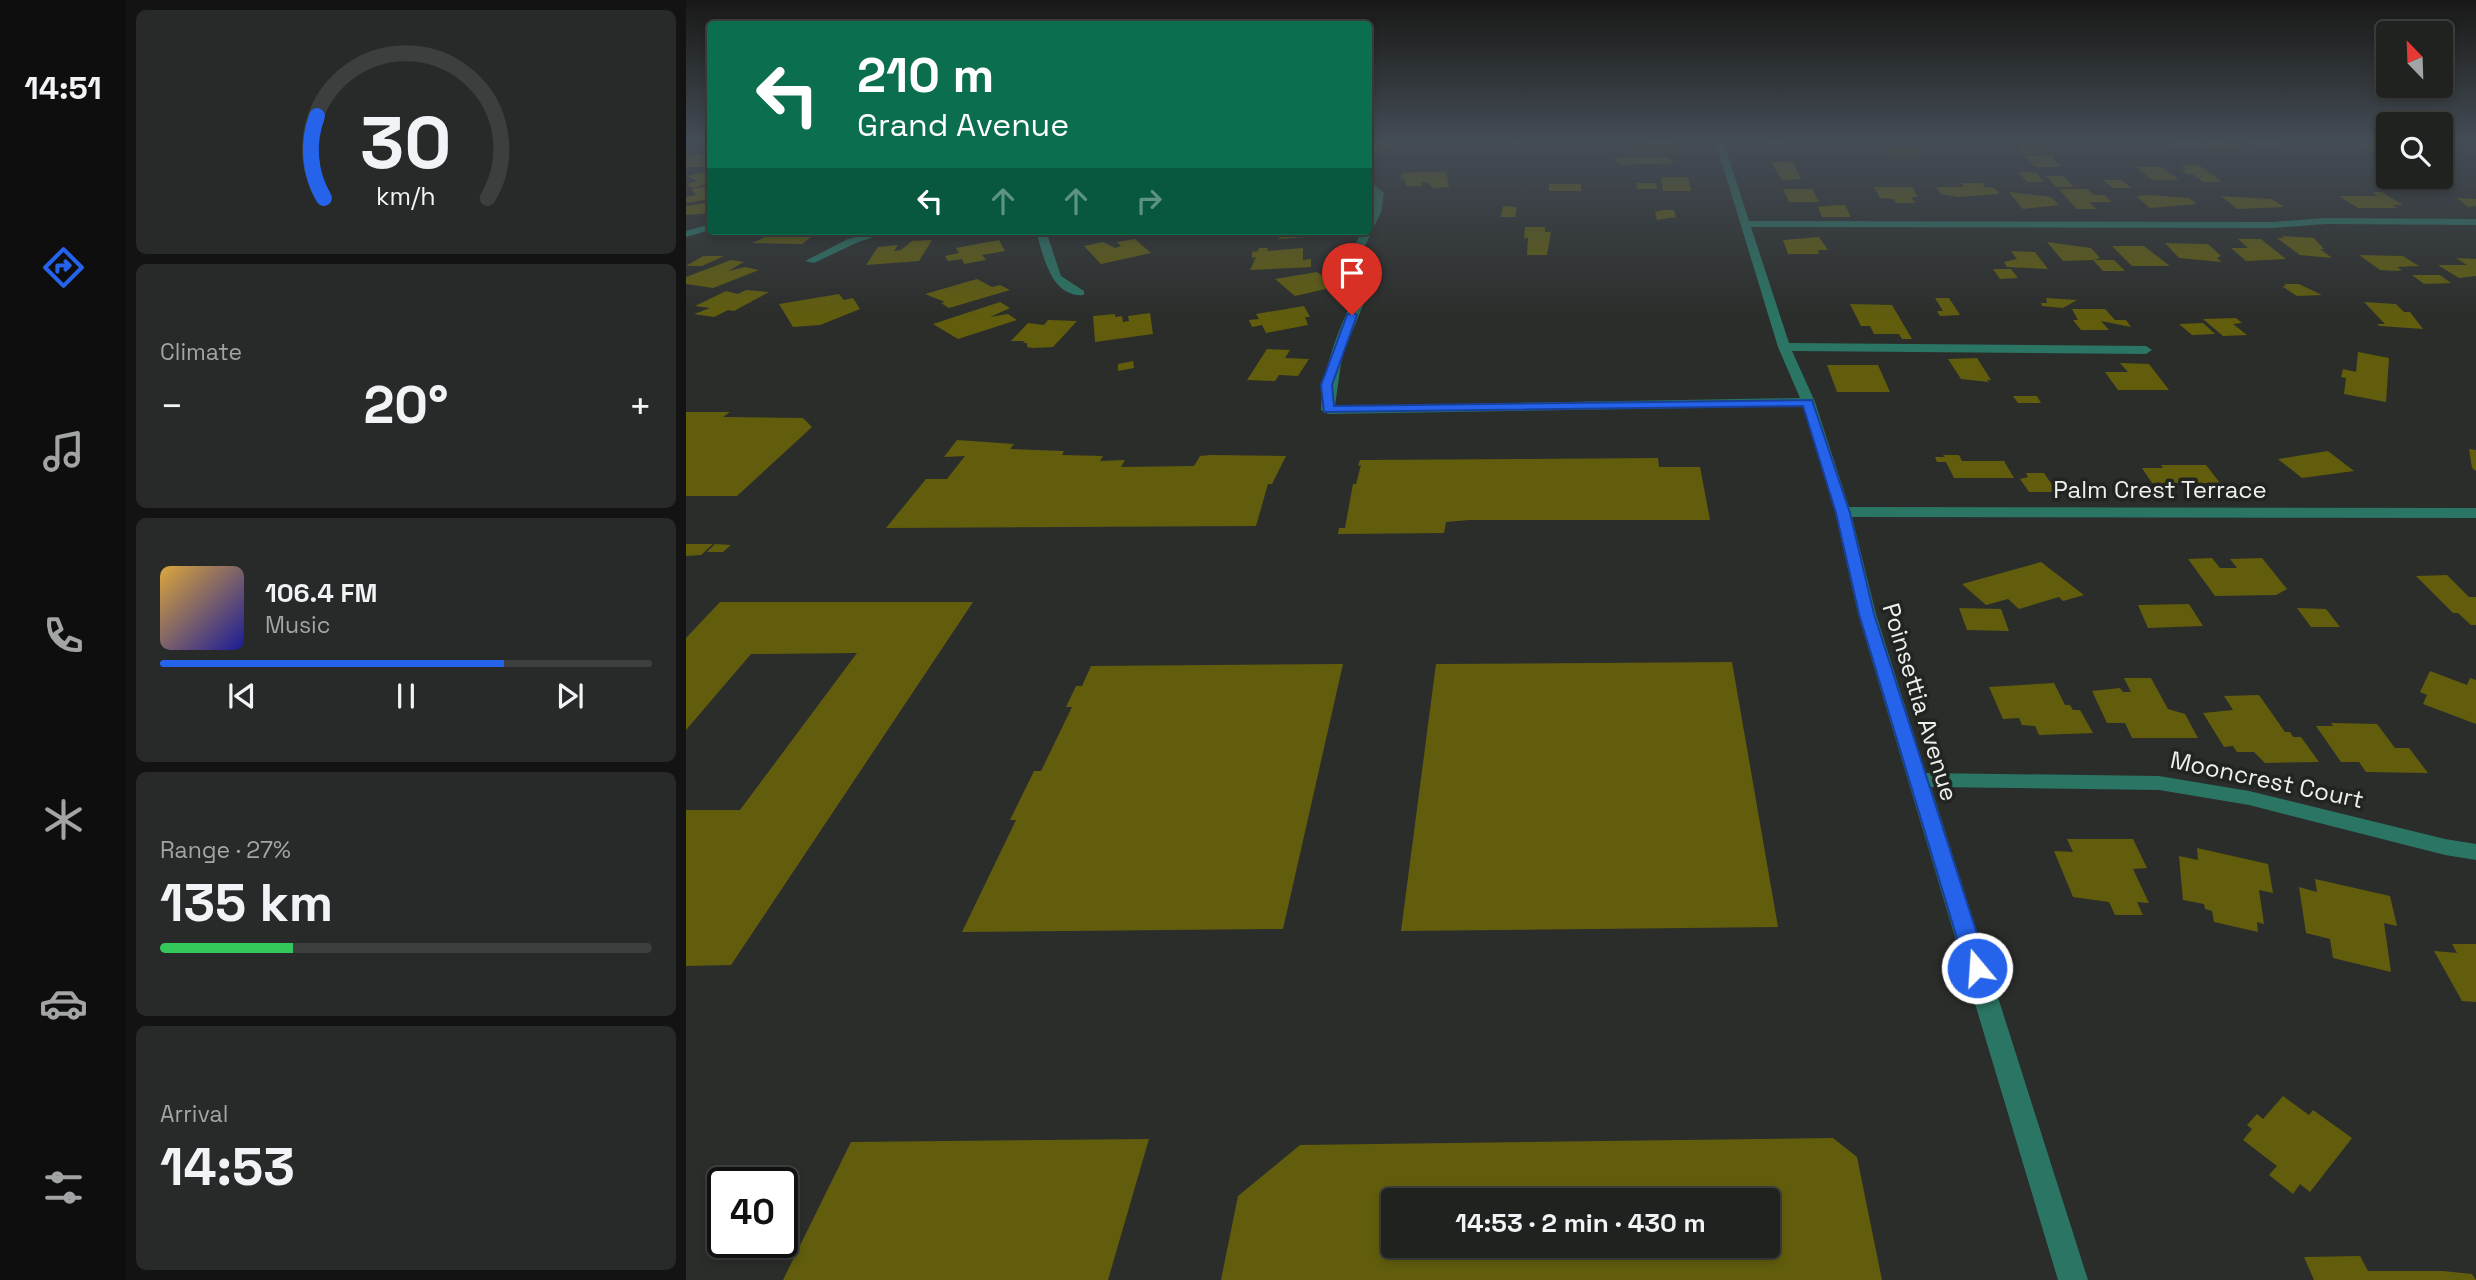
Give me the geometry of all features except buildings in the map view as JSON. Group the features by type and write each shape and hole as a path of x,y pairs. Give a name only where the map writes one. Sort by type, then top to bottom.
{"street":[{"path":"1372,220 1378,200"},
{"name":"Poinsettia Avenue","path":"1737,200 1784,347 1808,402 1843,513 1867,614 2073,1280"},
{"path":"1744,224 2273,226 2326,221 2476,222"},
{"path":"686,234 707,228"},
{"path":"810,261 852,241 872,235"},
{"path":"1042,235 1056,278 1080,293"},
{"path":"1365,235 1355,255 1373,269 1352,315 1326,385 1328,410 1808,402"},
{"path":"1784,347 2146,350"},
{"name":"Palm Crest Terrace","path":"1843,513 2476,513"},
{"name":"Mooncrest Court","path":"1918,780 2159,783 2249,798 2445,847 2476,852"}],"route":[{"path":"1352,315 1326,385 1328,410 1808,402 1843,513 1867,614 1977,968"}]}
